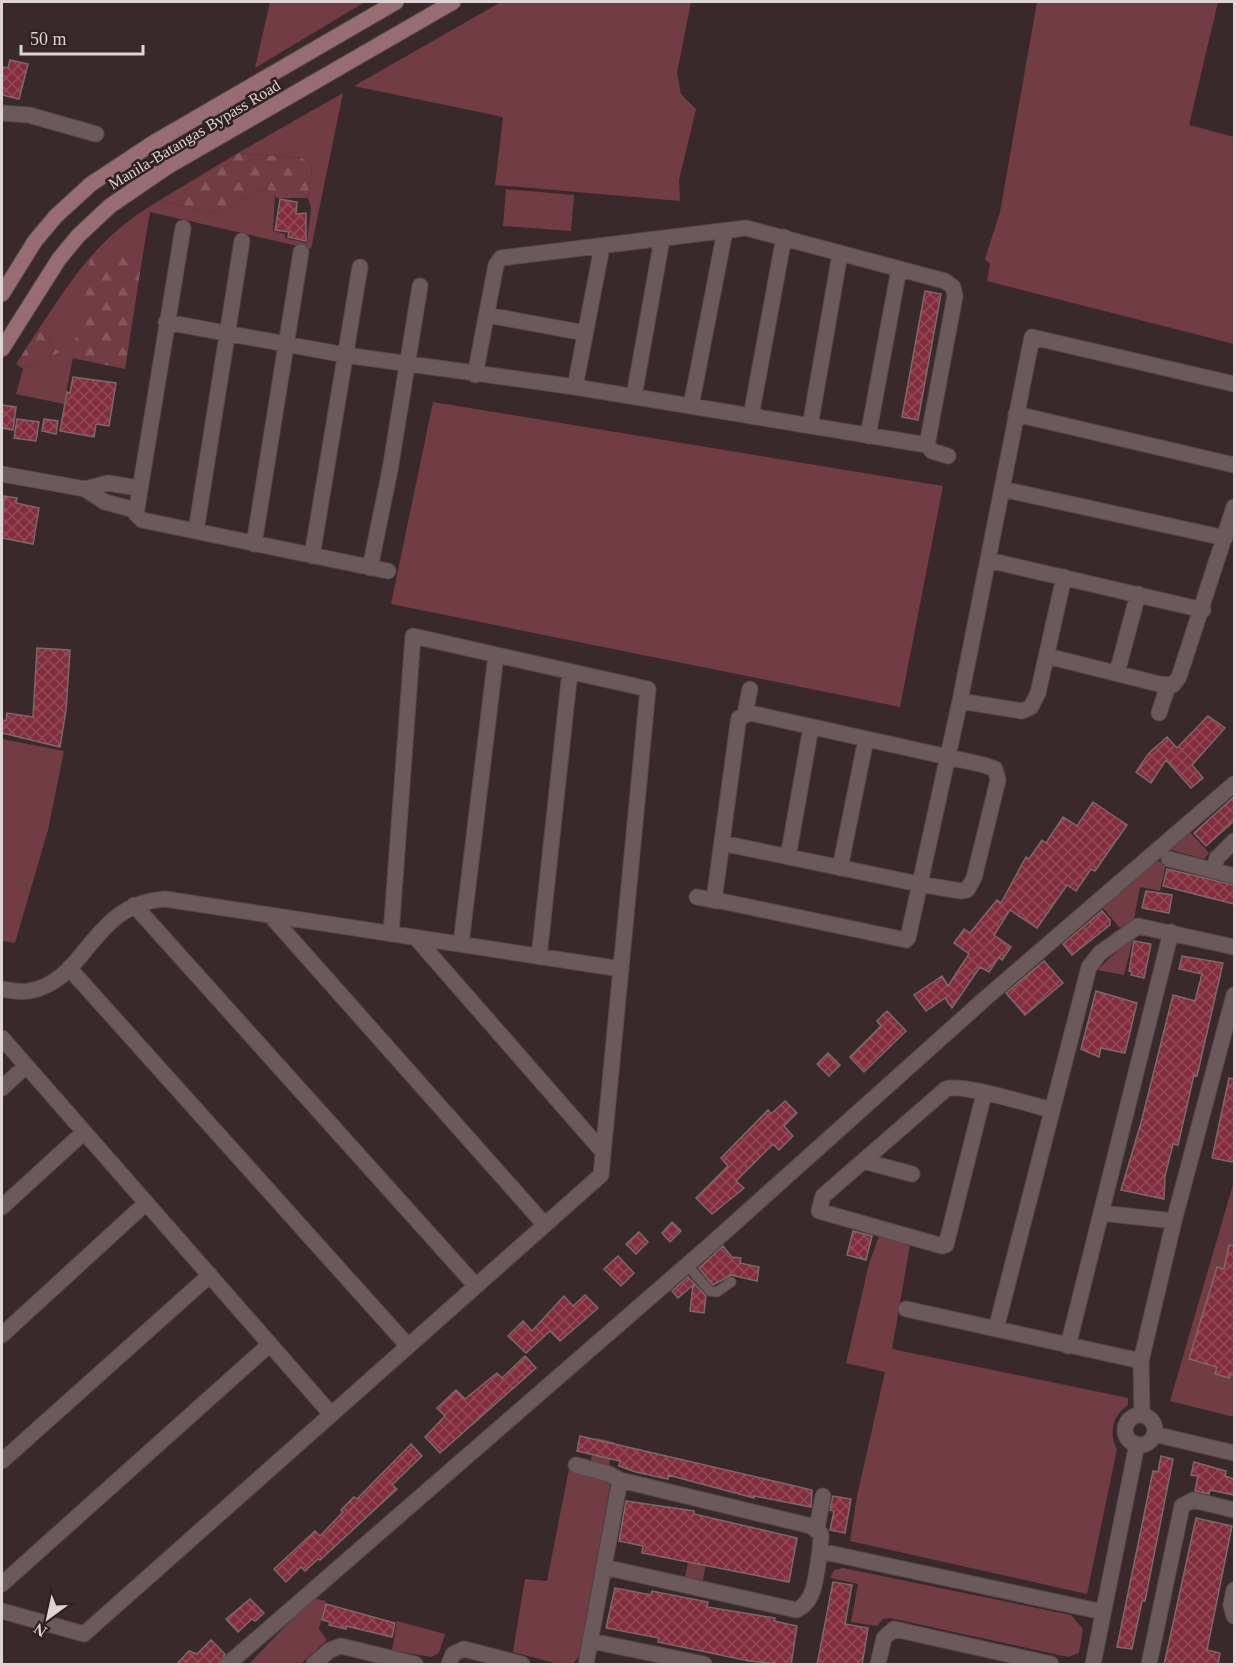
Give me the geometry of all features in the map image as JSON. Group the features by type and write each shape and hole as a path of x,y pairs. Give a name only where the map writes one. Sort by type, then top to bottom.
{"main road":[{"name":"Manila-Batangas Bypass Road","path":"2,294 35,241 56,216 91,184 153,143 396,2"},
{"name":"Manila-Batangas Bypass Road","path":"2,349 59,259 78,236 110,206 167,167 453,2"}],"street":[{"path":"2,113 29,115 96,134"},
{"path":"135,510 183,228"},
{"path":"475,375 496,265 501,258 746,228 945,280 955,291 927,445"},
{"path":"692,406 725,231"},
{"path":"751,416 784,237"},
{"path":"634,396 662,239"},
{"path":"196,531 242,241"},
{"path":"575,387 602,247"},
{"path":"254,543 284,343 301,252"},
{"path":"810,426 840,254"},
{"path":"312,556 360,267"},
{"path":"868,436 899,269"},
{"path":"370,568 420,286"},
{"path":"487,315 585,333"},
{"path":"166,322 345,355 634,396 927,445 932,451 948,456"},
{"path":"697,897 904,940 908,938 960,701 1033,336 1234,384"},
{"path":"1016,414 1234,465"},
{"path":"2,474 85,489 105,502 135,510 142,520 388,571"},
{"path":"85,489 108,483 138,488"},
{"path":"1002,489 1225,538"},
{"path":"1047,656 1168,686 1173,685 1179,677 1203,610 1234,507"},
{"path":"988,560 1203,610"},
{"path":"960,701 1022,711 1029,709 1038,693 1064,577"},
{"path":"1117,673 1138,594"},
{"path":"2,1611 84,1634 601,1175 648,689 414,636 391,934"},
{"path":"461,944 496,655"},
{"path":"539,957 570,671"},
{"path":"1159,713 1168,686"},
{"path":"717,901 714,896 738,723 745,714 750,689"},
{"path":"722,843 961,891 972,886 999,780 998,774 990,766 745,714"},
{"path":"788,857 811,727"},
{"path":"840,868 866,739"},
{"path":"228,1665 687,1265 995,989 1234,784"},
{"path":"1213,870 1217,858 1234,841"},
{"path":"1169,860 1234,876"},
{"path":"2,989 27,992 42,988 69,968 104,927 134,905 165,899 621,969"},
{"path":"134,905 476,1286"},
{"path":"270,915 544,1225"},
{"path":"996,1329 1085,976 1091,963 1135,927 1146,926 1234,947"},
{"path":"1068,1346 1170,932"},
{"path":"416,938 603,1152"},
{"path":"69,968 408,1346"},
{"path":"1142,1414 1142,1361 1174,1221 1234,995"},
{"path":"2,1038 332,1414"},
{"path":"2,1088 26,1066"},
{"path":"984,1094 946,1249 820,1213 823,1196 946,1089 954,1087 984,1094 1052,1110"},
{"path":"2,1207 84,1132"},
{"path":"863,1161 912,1174"},
{"path":"2,1335 146,1203"},
{"path":"1101,1213 1174,1221"},
{"path":"2,1461 210,1275"},
{"path":"906,1309 1142,1361"},
{"path":"2,1584 270,1344"},
{"path":"1142,1414 1153,1422 1154,1434 1148,1442 1137,1444 1127,1437 1125,1426 1132,1417 1142,1414"},
{"path":"1154,1434 1234,1454"},
{"path":"1093,1665 1137,1444"},
{"path":"576,1465 609,1474 620,1480 817,1528"},
{"path":"586,1665 620,1480"},
{"path":"604,1566 796,1610 803,1607 811,1596 822,1537 817,1528 823,1496"},
{"path":"1149,1665 1182,1506 1193,1500 1234,1510"},
{"path":"820,1551 1102,1612"},
{"path":"1234,1590 1231,1605 1234,1616"},
{"path":"878,1665 884,1638 894,1629 1051,1665"},
{"path":"591,1641 659,1660 704,1665"},
{"path":"319,1662 340,1646 415,1665"},
{"path":"449,1665 453,1654 464,1649 514,1664"}],"lane":[{"path":"687,1265 710,1291 717,1292 731,1282"}],"green space":[{"path":"270,2 365,2 255,68"},
{"path":"501,2 691,2 677,73 681,94 696,109 679,180 680,201 495,185 503,117 354,86"},
{"path":"1037,2 1218,2 1189,125 1234,137 1234,344 987,281 990,264 985,259 1000,212"},
{"path":"343,93 311,249 150,212 142,260 128,258 88,269 88,281 64,404 16,394 23,369 59,352 51,346 50,339 38,330 77,273 121,227 160,200 206,212 221,211 265,188 275,194 273,231 285,234 285,238 307,243 311,208 308,198 312,171 310,162 302,158 238,153"},
{"path":"238,153 302,158 310,162 312,171 308,198 276,198 275,194 265,188 221,211 206,212 160,200"},
{"path":"506,189 574,195 571,231 503,226"},
{"path":"108,254 142,260 125,369 72,358 90,259 95,255"},
{"path":"38,330 50,339 51,346 60,352 23,369 16,364"},
{"path":"433,402 943,486 900,707 391,604"},
{"path":"2,739 64,751 48,830 15,943 2,941"},
{"path":"1189,831 1209,853 1204,859 1168,849"},
{"path":"1155,860 1166,864 1160,891 1140,887 1134,919 1120,928 1101,906"},
{"path":"1134,936 1124,975 1097,970 1129,940"},
{"path":"1234,1181 1234,1417 1170,1401"},
{"path":"879,1236 910,1245 892,1349 1128,1398 1128,1405 1119,1414 1114,1425 1113,1437 1117,1449 1087,1594 850,1541 857,1496 885,1372 846,1363 869,1264"},
{"path":"596,1438 615,1442 608,1469 590,1464"},
{"path":"569,1469 609,1481 610,1487 579,1656 573,1664 558,1664 513,1652 525,1579 547,1581"},
{"path":"694,1535 711,1538 703,1580 685,1577"},
{"path":"843,1568 1071,1615 1083,1629 1079,1653 1068,1657 890,1618 883,1619 877,1626 851,1622 858,1584 830,1578 834,1570"},
{"path":"312,1598 326,1601 319,1629 327,1640 301,1664 249,1664"},
{"path":"397,1621 445,1634 439,1653 431,1657 392,1650"}],"building":[{"path":"10,60 28,64 19,99 2,95 2,67 8,68"},
{"path":"280,199 297,202 296,214 306,213 306,241 288,237 289,232 275,230"},
{"path":"925,291 941,294 918,420 902,417"},
{"path":"73,377 116,383 109,426 96,424 94,437 60,431 67,392 70,393"},
{"path":"2,405 16,407 13,430 2,428"},
{"path":"17,419 39,422 36,441 14,438"},
{"path":"44,419 58,421 56,434 42,431"},
{"path":"4,496 17,498 16,503 39,508 33,544 2,538"},
{"path":"37,648 70,650 66,710 60,747 2,733 2,720 6,721 7,713 33,717"},
{"path":"1208,716 1225,728 1192,765 1203,778 1191,788 1166,760 1151,783 1136,772 1149,753 1167,737 1177,748"},
{"path":"1234,797 1234,821 1206,846 1194,833"},
{"path":"1093,802 1127,825 1095,871 1091,869 1076,891 1067,885 1037,928 1010,910 994,935 1011,947 1002,960 999,957 989,972 980,967 952,1008 945,998 926,1011 914,995 942,976 948,986 969,954 954,943 964,929 970,933 997,900 1001,903 1026,857 1029,859 1042,840 1046,843 1063,817 1077,826"},
{"path":"1167,869 1234,885 1234,904 1163,886"},
{"path":"1146,891 1172,895 1169,913 1142,908"},
{"path":"1102,911 1110,920 1110,925 1072,955 1063,944"},
{"path":"1134,941 1151,944 1144,978 1131,975 1132,972 1129,971"},
{"path":"1182,956 1223,963 1197,1076 1194,1075 1178,1145 1173,1144 1165,1176 1164,1199 1121,1190 1141,1123 1173,995 1195,1001 1202,974 1179,969"},
{"path":"1044,961 1063,983 1025,1015 1006,993"},
{"path":"1096,991 1137,1003 1125,1053 1101,1048 1099,1057 1081,1049"},
{"path":"887,1011 906,1031 864,1072 850,1057 881,1026 877,1021"},
{"path":"828,1053 840,1065 829,1076 817,1064"},
{"path":"1229,1078 1234,1079 1234,1161 1232,1162 1212,1158"},
{"path":"785,1101 797,1113 784,1126 793,1136 779,1150 773,1144 736,1181 744,1188 712,1214 696,1198 728,1166 721,1158 768,1110 771,1114"},
{"path":"672,1222 681,1231 670,1242 662,1233"},
{"path":"853,1231 872,1236 866,1260 847,1255"},
{"path":"639,1232 648,1242 636,1254 626,1244"},
{"path":"1229,1245 1234,1246 1234,1375 1230,1374 1229,1378 1215,1374 1217,1367 1189,1359 1217,1267 1224,1269"},
{"path":"723,1246 732,1257 741,1258 740,1263 759,1267 757,1281 731,1275 713,1285 699,1268"},
{"path":"618,1256 634,1273 621,1286 604,1269"},
{"path":"688,1277 706,1296 704,1313 690,1311 693,1285 678,1298 672,1291"},
{"path":"585,1295 598,1308 560,1341 550,1331 526,1353 508,1336 523,1321 532,1331 564,1296 573,1306"},
{"path":"525,1356 536,1368 440,1453 425,1437 445,1416 437,1408 456,1390 465,1399 497,1373 502,1378"},
{"path":"580,1436 812,1490 811,1507 754,1496 754,1498 668,1475 668,1479 636,1472 619,1466 620,1461 577,1451"},
{"path":"411,1444 422,1456 392,1485 397,1489 320,1560 318,1559 305,1571 301,1567 286,1582 274,1569 315,1531 320,1536 343,1512 341,1510 354,1497 357,1499"},
{"path":"1161,1456 1173,1459 1145,1601 1142,1601 1132,1649 1117,1647 1153,1471 1158,1472"},
{"path":"1194,1462 1226,1471 1225,1476 1234,1479 1234,1495 1210,1490 1209,1494 1195,1491 1198,1476 1191,1475"},
{"path":"833,1496 851,1499 845,1533 830,1530 834,1511 830,1510"},
{"path":"626,1501 694,1511 694,1514 797,1538 789,1582 642,1553 643,1546 619,1541"},
{"path":"1196,1518 1232,1526 1207,1650 1220,1653 1218,1665 1164,1665"},
{"path":"833,1582 852,1585 845,1624 868,1628 862,1665 817,1665"},
{"path":"615,1588 651,1595 652,1591 708,1602 707,1607 775,1618 774,1621 797,1626 791,1665 749,1661 658,1642 659,1638 606,1628"},
{"path":"250,1599 264,1613 255,1621 252,1619 238,1632 226,1619"},
{"path":"326,1604 395,1623 392,1637 346,1626 346,1629 329,1625 330,1622 322,1620"},
{"path":"211,1640 225,1654 218,1665 176,1665 189,1651 197,1654"}]}
